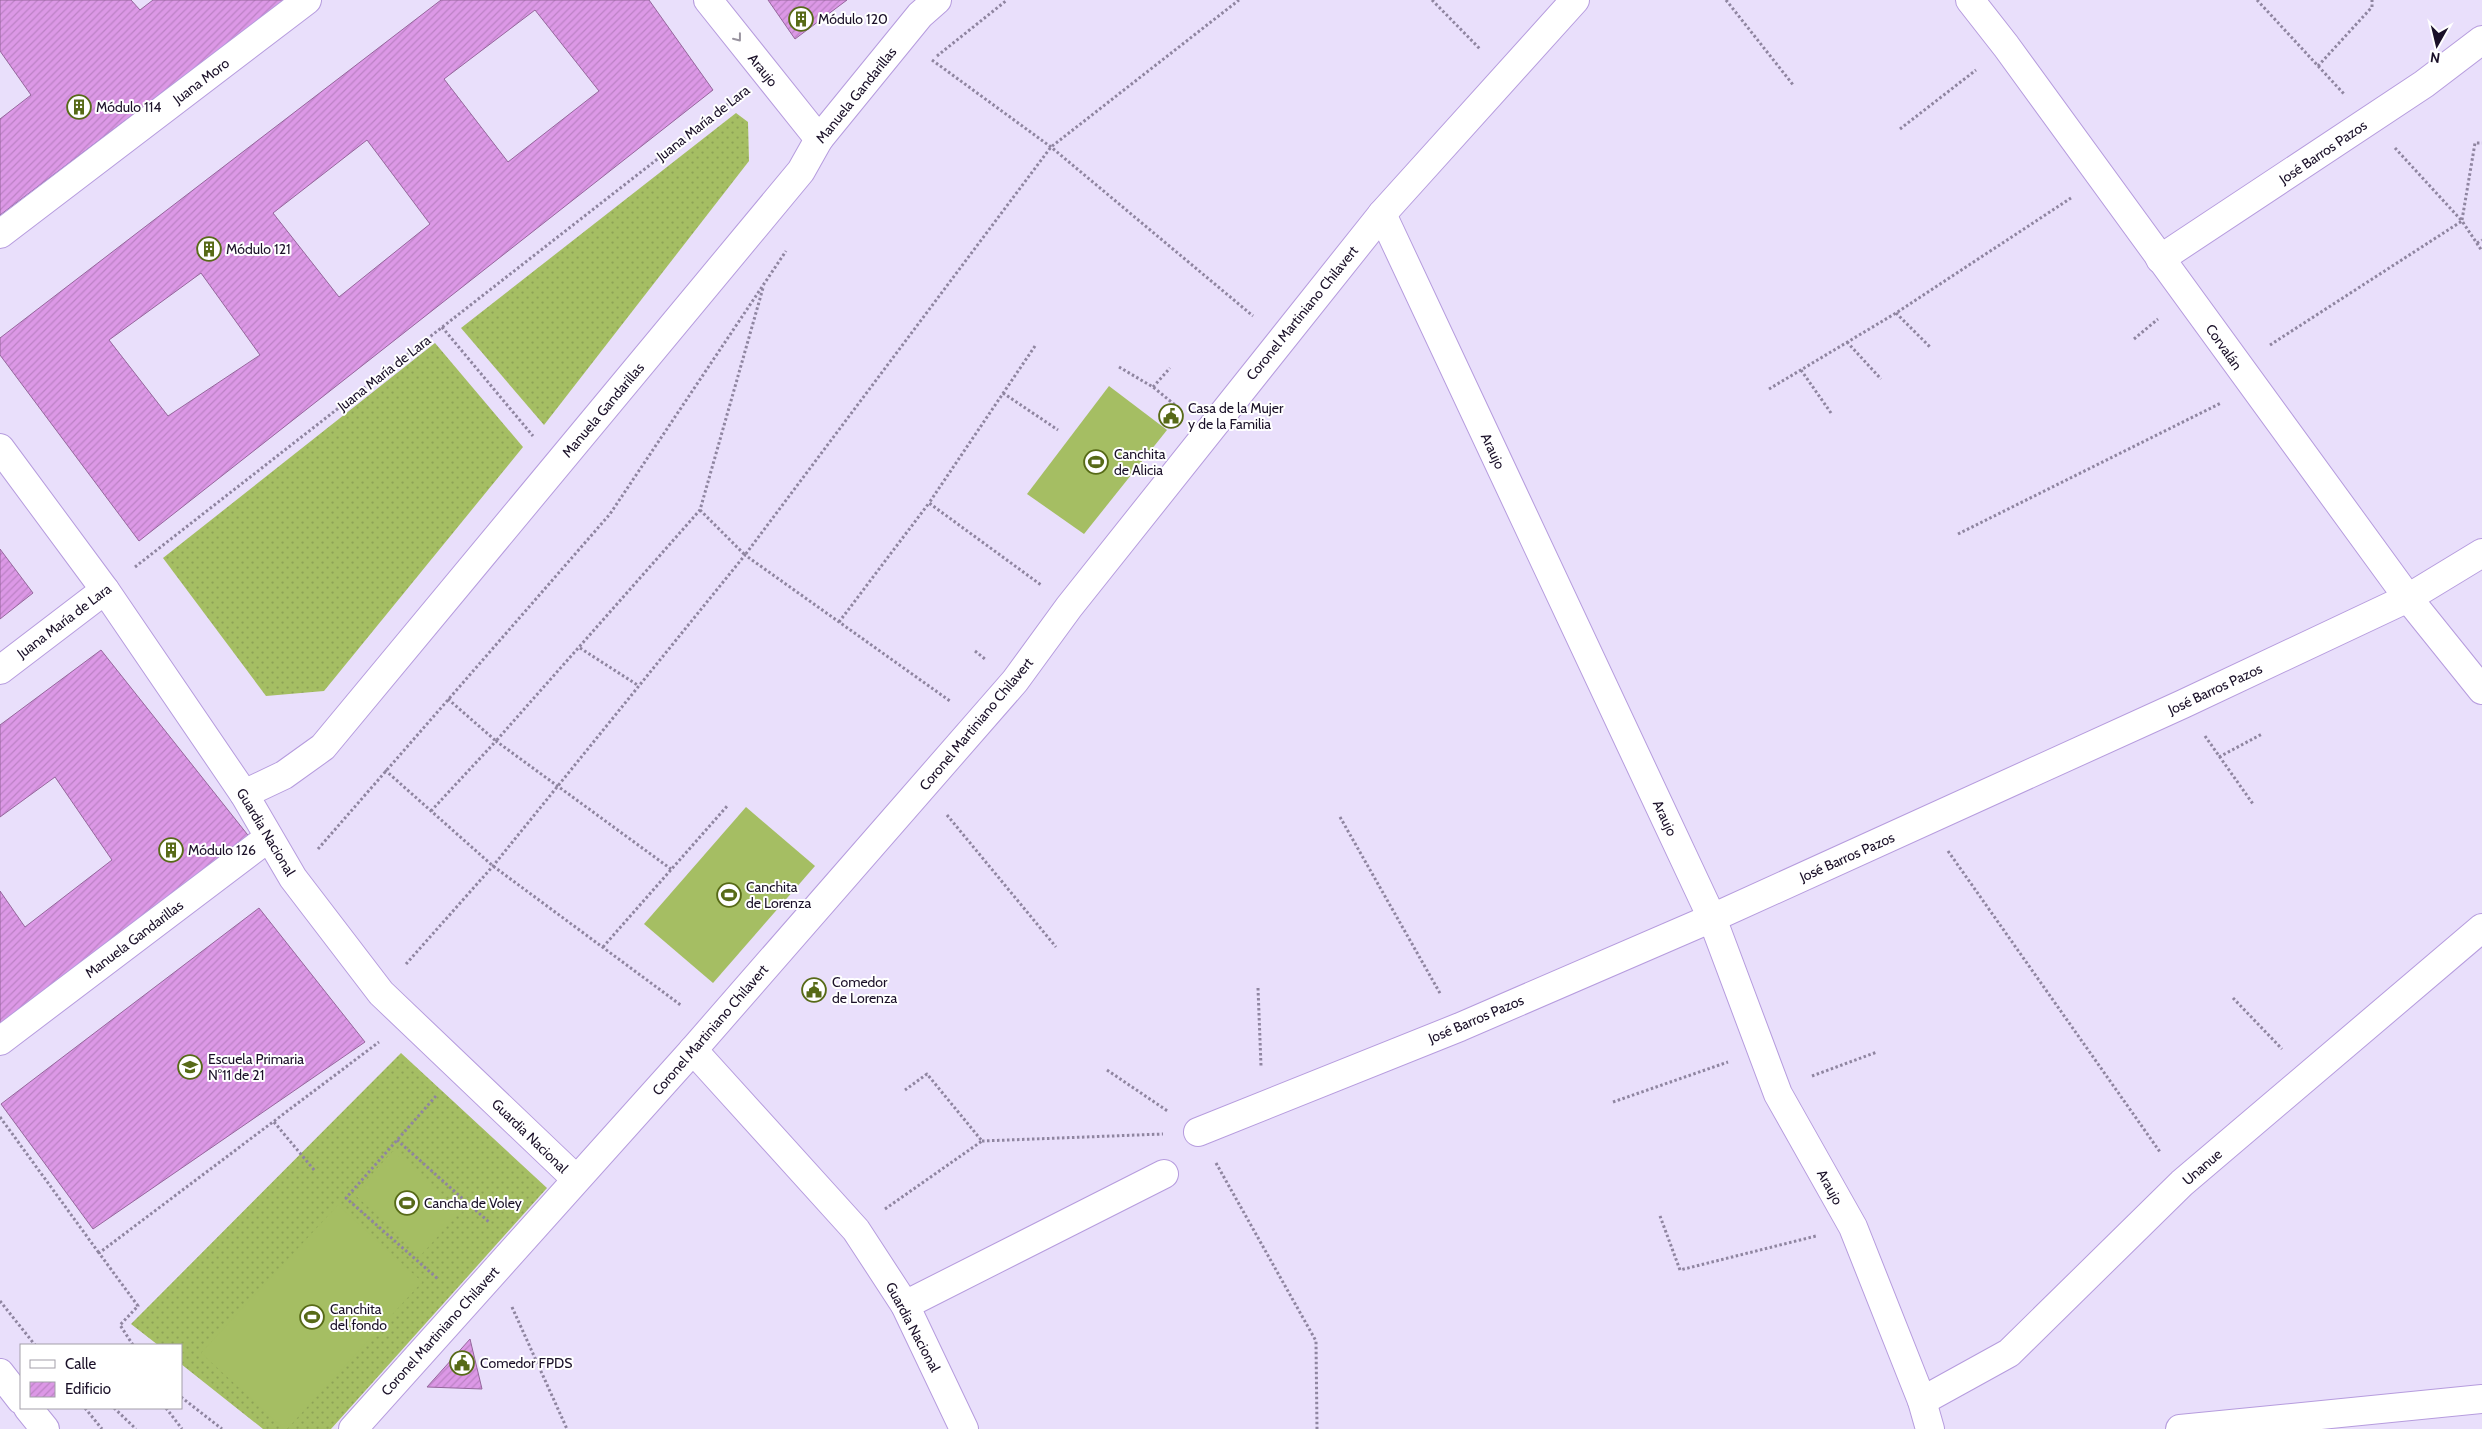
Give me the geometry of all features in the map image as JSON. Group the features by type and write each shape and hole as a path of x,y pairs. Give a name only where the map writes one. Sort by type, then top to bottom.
{"street":[{"name":"Juana Moro","path":"0,234 307,0"},
{"name":"Araujo","path":"708,0 819,139"},
{"name":"Manuela Gandarillas","path":"244,794 284,775 323,747 801,171 819,139 920,15 937,0"},
{"name":"Coronel Martiniano Chilavert","path":"354,1429 693,1050 1015,681 1068,608 1382,214 1575,0"},
{"name":"Corvalán","path":"1970,0 2006,46 2245,377 2408,598 2482,690"},
{"name":"José Barros Pazos","path":"2160,259 2424,84 2482,40"},
{"name":"Araujo","path":"1382,214 1712,918 1776,1089 1853,1226 1922,1401 1930,1429"},
{"name":"Guardia Nacional","path":"0,448 105,590 244,794 293,878 381,993 576,1179"},
{"name":"José Barros Pazos","path":"1198,1132 1460,1026 1712,918 2183,704 2408,598 2482,553"},
{"name":"Juana María de Lara","path":"0,670 105,590"},
{"name":"Manuela Gandarillas","path":"0,1041 268,838"},
{"name":"Unanue","path":"1922,1401 2009,1353 2182,1183 2482,928"},
{"name":"Guardia Nacional","path":"693,1050 856,1230 905,1305 964,1429"},
{"path":"905,1305 1164,1174"},
{"path":"0,1373 20,1399"},
{"path":"2180,1429 2482,1399"},
{"path":"29,1409 44,1429"}],"path":[{"path":"926,65 1006,0"},
{"path":"381,993 493,866 746,555 1051,147 1239,0"},
{"path":"1432,0 1506,77"},
{"path":"1726,0 1794,86"},
{"path":"2318,66 2372,7 2372,0"},
{"path":"1900,129 2006,46"},
{"path":"932,60 1051,147 1281,339"},
{"name":"Juana María de Lara","path":"105,590 767,74"},
{"path":"2482,143 2475,143 2462,220 2482,251"},
{"path":"1769,389 1896,313 2101,179"},
{"path":"1958,534 2245,377 2462,220"},
{"path":"2477,243 2482,240"},
{"path":"293,878 385,770 610,514 790,244"},
{"path":"431,811 580,648 700,510 764,284"},
{"path":"1896,313 1931,348"},
{"path":"442,327 557,465"},
{"path":"1847,342 1880,379"},
{"path":"839,622 928,503 1035,346"},
{"path":"1119,367 1153,387 1207,432"},
{"path":"1153,387 1170,368"},
{"path":"1801,370 1831,413"},
{"path":"1003,393 1058,430"},
{"path":"928,503 1022,570 1068,608"},
{"path":"700,510 746,555 979,722"},
{"path":"580,648 639,686"},
{"path":"448,699 496,741 671,869"},
{"path":"2183,704 2253,804"},
{"path":"2219,758 2262,734"},
{"path":"385,770 493,866 712,1028"},
{"path":"924,787 1056,947"},
{"path":"603,947 728,804"},
{"path":"1340,817 1460,1026"},
{"path":"1926,821 2182,1183"},
{"path":"1258,988 1263,1106"},
{"path":"2233,998 2308,1076"},
{"path":"99,1253 379,1042 427,1037"},
{"path":"1613,1102 1761,1050"},
{"path":"1776,1089 1877,1052"},
{"path":"460,1068 346,1198 465,1303"},
{"path":"1107,1070 1198,1132 1316,1341 1317,1429"},
{"path":"905,1090 927,1074 982,1142"},
{"path":"0,1117 138,1306 120,1324 133,1344"},
{"path":"274,1122 315,1171"},
{"path":"856,1230 982,1142 1198,1132"},
{"path":"398,1140 516,1246"},
{"path":"1660,1216 1680,1270 1853,1226"},
{"path":"495,1270 567,1429"},
{"path":"0,1301 34,1344"},
{"path":"182,1398 222,1429"},
{"path":"86,1409 102,1429"},
{"path":"115,1409 136,1429"},
{"path":"167,1409 182,1429"}],"green space":[{"path":"736,113 748,122 749,161 544,425 461,328"},
{"path":"435,343 523,447 324,691 266,696 163,558"},
{"name":"Canchita de Alicia","path":"1109,386 1167,430 1084,534 1027,494"},
{"name":"Canchita de Lorenza","path":"746,807 815,866 713,983 644,924"},
{"path":"401,1053 547,1188 331,1429 263,1429 182,1365 182,1344 157,1344 131,1324"},
{"name":"Cancha de Voley","path":"393,1151 460,1212 421,1255 354,1194"},
{"name":"Canchita del fondo","path":"338,1205 422,1282 287,1429 284,1429 201,1353"}],"building":[{"name":"Módulo 114","path":"0,0 131,0 140,10 153,0 285,0 0,215 0,119 31,95 0,51"},
{"name":"Módulo 121","path":"441,0 649,0 713,90 139,541 0,355 0,338","holes":["535,10 599,91 508,162 444,79","367,140 430,224 339,297 273,213","201,273 260,355 168,416 109,340"]},
{"name":"Módulo 120","path":"768,0 847,0 795,39"},
{"path":"0,549 33,593 0,619"},
{"name":"Módulo 126","path":"101,650 251,839 0,1031 0,891 25,927 112,860 55,777 0,817 0,725"},
{"path":"259,908 365,1042 93,1229 1,1104"},
{"name":"Comedor FPDS","path":"470,1339 482,1389 427,1387"}],"place":[{"name":"Módulo 120","path":"801,19"},
{"name":"Módulo 114","path":"79,107"},
{"name":"Módulo 121","path":"209,249"},
{"name":"Casa de la Mujer y de la Familia","path":"1171,416"},
{"name":"Canchita de Alicia","path":"1096,462"},
{"name":"Módulo 126","path":"171,850"},
{"name":"Canchita de Lorenza","path":"729,895"},
{"name":"Comedor de Lorenza","path":"814,990"},
{"name":"Escuela Primaria N°11 de 21","path":"190,1067"},
{"name":"Cancha de Voley","path":"407,1203"},
{"name":"Canchita del fondo","path":"312,1317"},
{"name":"Comedor FPDS","path":"462,1363"}]}
